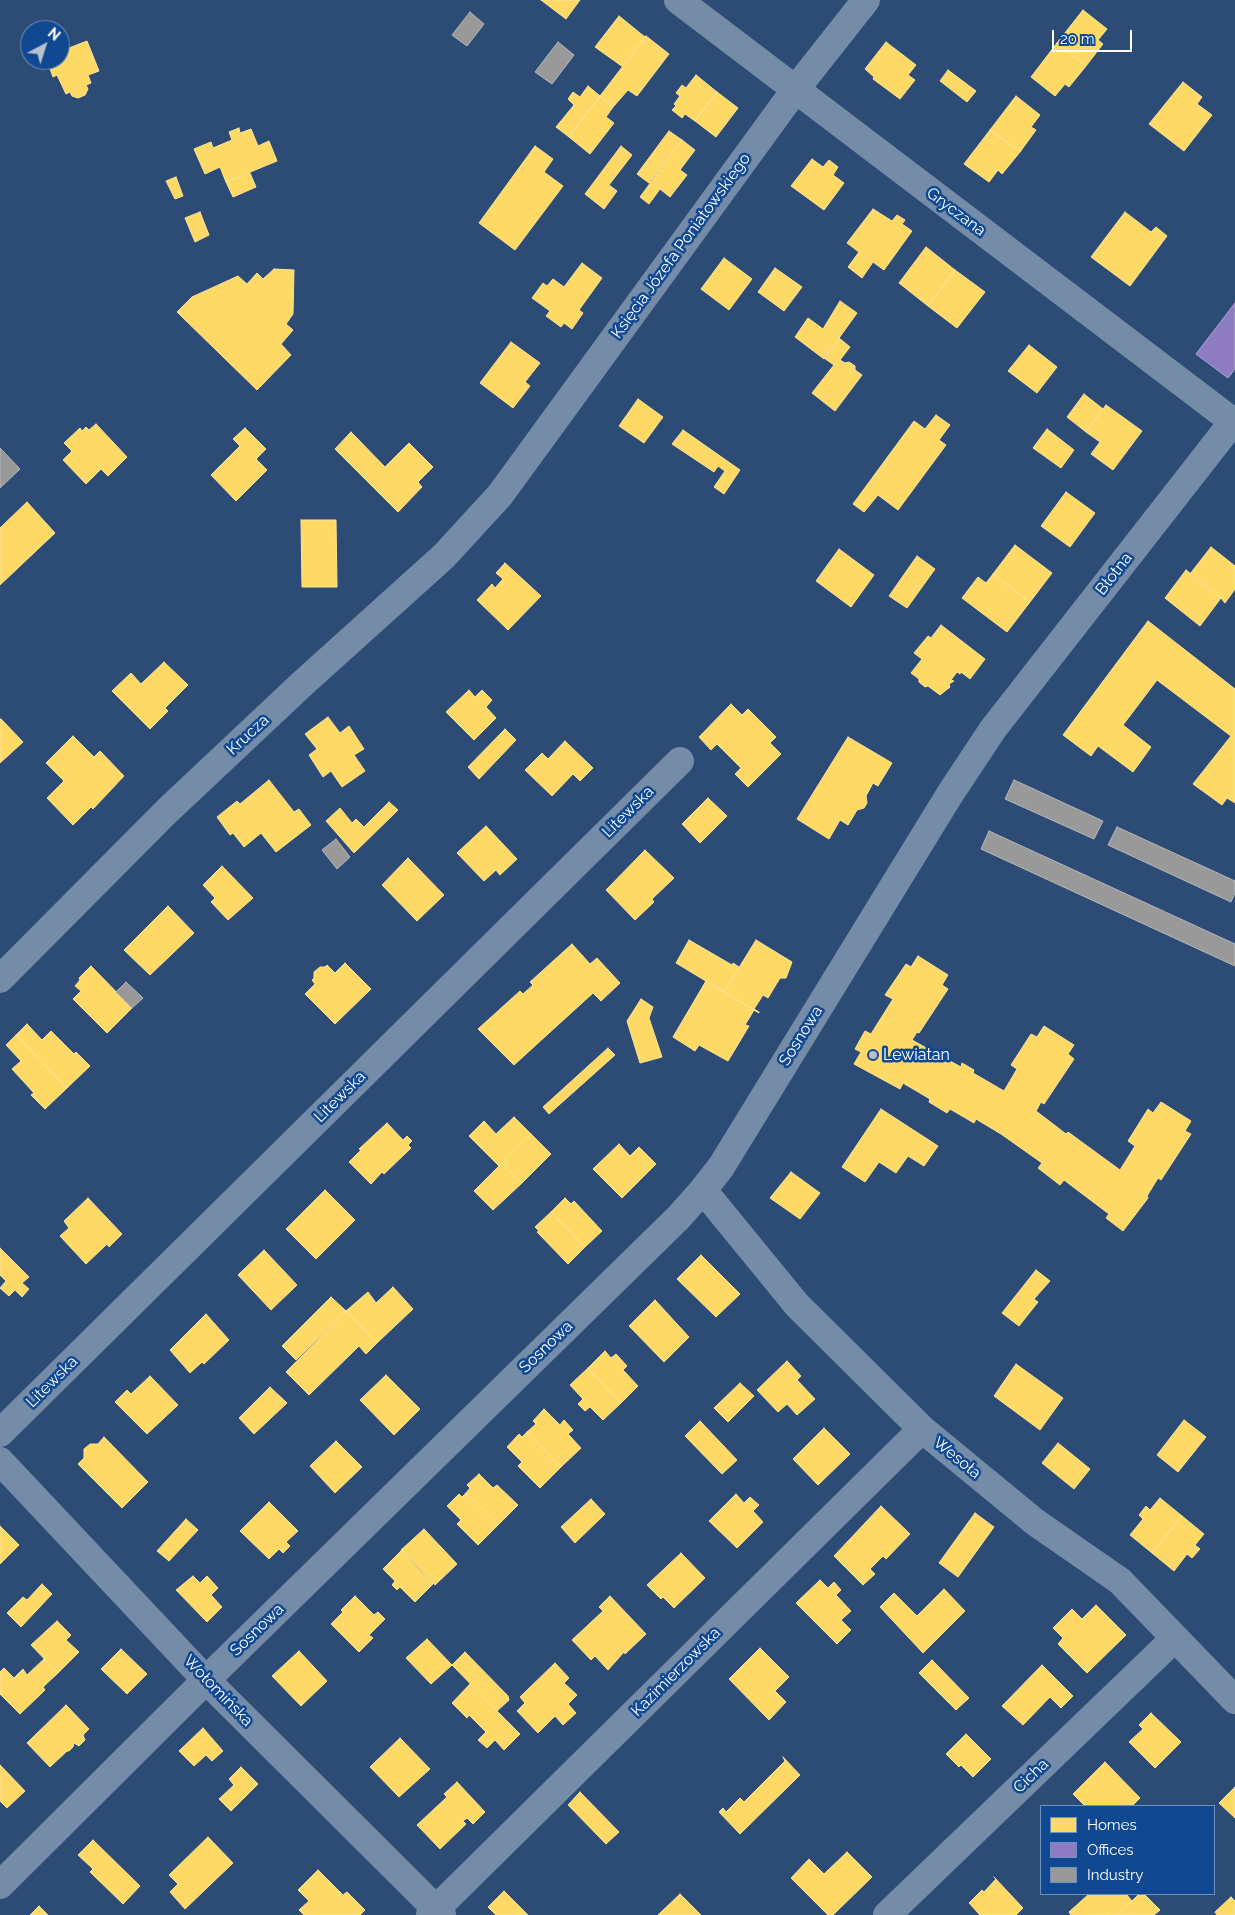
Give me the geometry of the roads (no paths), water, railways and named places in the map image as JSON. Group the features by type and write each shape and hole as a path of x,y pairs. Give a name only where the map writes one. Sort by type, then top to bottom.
{"street":[{"name":"Gryczana","path":"678,0 1234,421"},
{"name":"Księcia Józefa Poniatowskiego","path":"500,494 795,90 866,0"},
{"name":"Błotna","path":"993,729 1234,421"},
{"name":"Krucza","path":"0,979 167,811 302,684 444,556 500,494"},
{"name":"Sosnowa","path":"0,1885 206,1680 678,1218 721,1167 950,794 993,729"},
{"name":"Litewska","path":"0,1433 680,761"},
{"name":"Wesoła","path":"702,1190 797,1305 922,1429 1035,1522 1120,1581 1235,1700"},
{"name":"Kazimierzowska","path":"436,1913 922,1429"},
{"name":"Wołomińska","path":"0,1461 206,1680 436,1913"},
{"name":"Cicha","path":"887,1915 1174,1638"}],"place":[{"name":"Lewiatan","path":"873,1055"}]}
